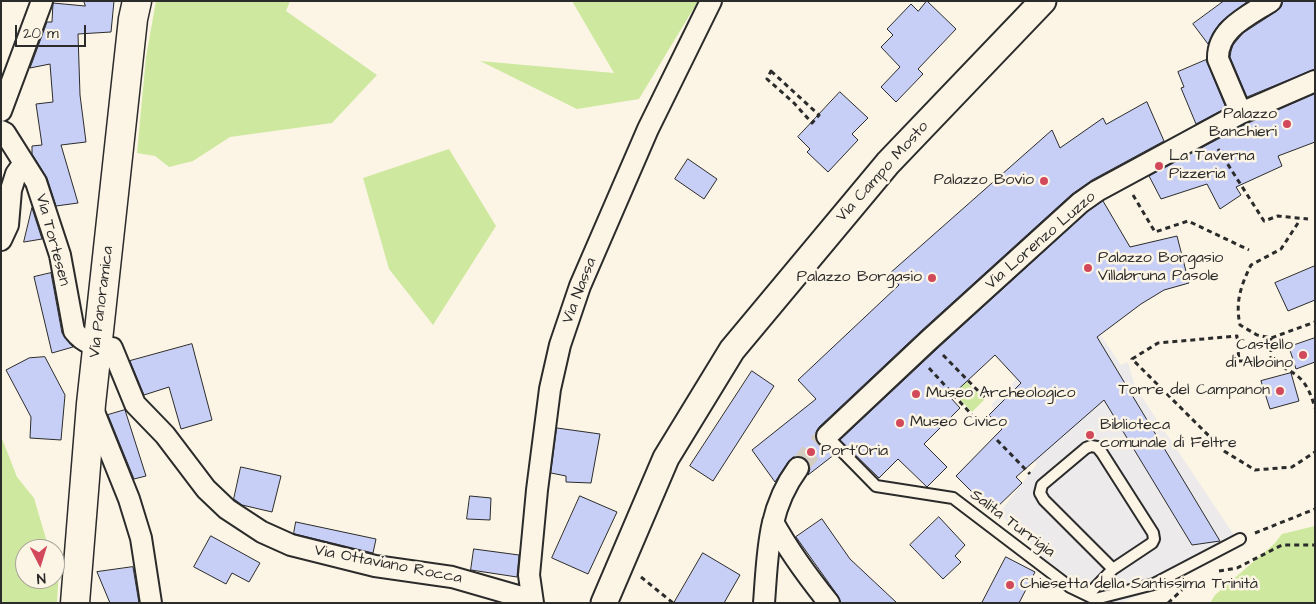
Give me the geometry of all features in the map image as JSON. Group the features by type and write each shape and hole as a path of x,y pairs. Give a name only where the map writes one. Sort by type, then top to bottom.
{"main road":[{"name":"Via Panoramica","path":"75,603 96,347 133,19 137,1"}],"street":[{"path":"1,111 42,1"},
{"name":"Via Nassa","path":"532,601 529,575 537,490 550,389 560,345 580,286 648,129 711,1"},
{"name":"Via Campo Mosto","path":"604,603 666,458 732,350 888,163 1043,1"},
{"path":"1242,113 1218,59 1218,49 1224,34 1244,18 1271,1"},
{"name":"Via Lorenzo Luzzo","path":"827,436 922,346 1080,203 1242,113 1315,81"},
{"name":"Via Tortesen","path":"1,131 5,133 36,182 60,255 74,331 80,338 96,347"},
{"path":"1,240 8,225 11,190 16,174 24,163"},
{"name":"Via Ottaviano Rocca","path":"96,347 112,348 135,404 165,435 206,488 227,509 262,532 291,545 375,566 452,576 532,601"},
{"path":"91,404 129,499 141,538 151,603"},
{"path":"764,603 770,536 776,508 788,482 798,468"},
{"path":"773,522 787,548 829,603"}],"lane":[{"name":"Salita Turrigia","path":"827,436 876,486 953,498 1070,587 1096,599 1154,584 1240,539"},
{"path":"1088,595 1113,569 1152,543 1154,539 1153,533 1102,453 1097,447 1091,446 1086,448 1042,486 1040,493 1044,500 1113,569"}],"path":[{"path":"771,71 819,115 812,123 794,103 766,79 771,71"},
{"path":"1206,132 1264,221 1278,216 1308,218"},
{"path":"1122,178 1155,232 1188,222 1249,250"},
{"path":"1298,223 1281,249 1251,265 1239,293 1238,313 1240,324 1257,334 1271,338 1315,322"},
{"path":"1315,408 1311,395 1301,377 1271,360 1239,361 1237,336 1158,343 1132,359 1224,451 1255,470 1292,467 1315,452"},
{"path":"1271,338 1271,360"},
{"path":"922,346 987,400"},
{"path":"922,346 972,415"},
{"path":"997,440 1028,472"},
{"path":"1240,539 1315,509"},
{"path":"1210,572 1238,568 1282,545 1315,545"},
{"path":"621,561 673,603"},
{"path":"1168,603 1188,585"}],"shaded area":[{"name":"Biblioteca comunale di Feltre","path":"1084,311 1121,365 1128,362 1135,387 1240,544 1158,588 1120,603 1094,603 1087,601 999,513 1037,464 991,405"}],"green space":[{"path":"156,1 290,1 286,11 377,75 332,123 230,137 193,161 169,167 155,156 137,153 146,57"},
{"path":"572,1 698,1 639,99 577,109 480,61 614,73"},
{"path":"449,149 496,226 433,325 389,269 363,178"},
{"path":"934,348 984,400 972,412 922,359"},
{"path":"1,436 17,477 34,498 46,539 15,539 15,589 58,589 57,603 1,603"},
{"path":"1315,526 1315,603 1210,603 1215,595 1274,544 1282,534"}],"building":[{"path":"84,1 114,1 111,32 78,34 80,95 86,142 61,145 78,203 56,206 47,178 32,154 32,146 42,145 36,104 53,102 50,64 30,68 47,22 52,22 53,3 85,6"},
{"path":"927,1 956,29 918,69 923,74 896,102 881,87 900,67 881,47 893,35 887,29 911,4 918,11"},
{"path":"1224,1 1248,1 1220,23 1208,44 1193,24"},
{"path":"1283,1 1315,1 1315,69 1247,97 1230,57 1233,45 1243,33 1277,11"},
{"path":"1206,60 1226,108 1196,124 1181,88 1184,87 1178,72"},
{"path":"840,92 868,118 852,134 858,140 828,172 807,152 810,149 798,137"},
{"path":"1315,94 1315,142 1278,156 1282,166 1236,187 1241,195 1220,209 1207,184 1161,199 1149,176 1246,124"},
{"path":"1147,102 1164,141 1092,180 1072,194 921,331 819,427 815,438 818,444 829,448 835,454 808,475 810,469 808,462 799,456 793,457 775,482 752,450 816,399 798,380 899,285 889,274 1052,130 1060,148 1103,118 1106,124"},
{"path":"688,159 717,179 704,199 675,179"},
{"path":"1103,201 1130,247 1177,236 1189,283 1164,290 1141,304 1097,337 1220,541 1192,545 1104,400 1016,477 1022,483 992,512 956,476 1002,429 989,415 1021,383 995,355 950,397 960,408 924,444 947,467 927,487 898,459 879,478 840,440 1087,212"},
{"path":"32,208 42,239 24,242"},
{"path":"1315,266 1315,300 1288,311 1275,283"},
{"path":"51,273 62,333 73,347 52,353 34,277"},
{"name":"Castello di Alboino","path":"1315,338 1315,362 1296,369 1289,347"},
{"path":"192,344 212,420 181,429 169,387 144,395 130,361"},
{"path":"45,357 65,395 61,440 30,438 31,417 6,370 29,358"},
{"path":"752,371 774,386 713,481 690,466"},
{"name":"Torre del Campanon","path":"1291,373 1299,401 1270,409 1261,381"},
{"path":"125,410 146,476 134,479 108,415"},
{"path":"557,428 600,434 591,483 566,482 566,476 551,473"},
{"path":"241,467 281,476 272,512 242,505 234,499"},
{"path":"470,496 491,498 490,520 467,519"},
{"path":"580,496 617,512 588,574 552,558"},
{"path":"939,517 965,545 955,556 961,562 943,579 910,545"},
{"path":"822,519 850,559 897,603 841,603 796,537"},
{"path":"296,522 376,539 373,553 295,534"},
{"path":"211,536 260,563 249,582 232,573 226,584 194,567"},
{"path":"474,549 519,555 517,577 471,570"},
{"path":"703,553 740,575 724,603 674,603"},
{"name":"Chiesetta della Santissima Trinità","path":"1006,557 1035,572 1019,603 982,603"},
{"path":"133,567 139,603 110,603 97,572"}],"tunnel":[{"path":"798,468 815,447 827,436"}],"place":[{"name":"Palazzo Banchieri","path":"1287,124"},
{"name":"La Taverna Pizzeria","path":"1159,166"},
{"name":"Palazzo Bovio","path":"1044,181"},
{"name":"Palazzo Borgasio Villabruna Pasole","path":"1088,268"},
{"name":"Palazzo Borgasio","path":"932,278"},
{"name":"Castello di Alboino","path":"1303,355"},
{"name":"Torre del Campanon","path":"1280,391"},
{"name":"Museo Archeologico","path":"916,394"},
{"name":"Museo Civico","path":"900,423"},
{"name":"Biblioteca comunale di Feltre","path":"1090,435"},
{"name":"Port'Oria","path":"811,452"},
{"name":"Chiesetta della Santissima Trinità","path":"1010,585"}]}
